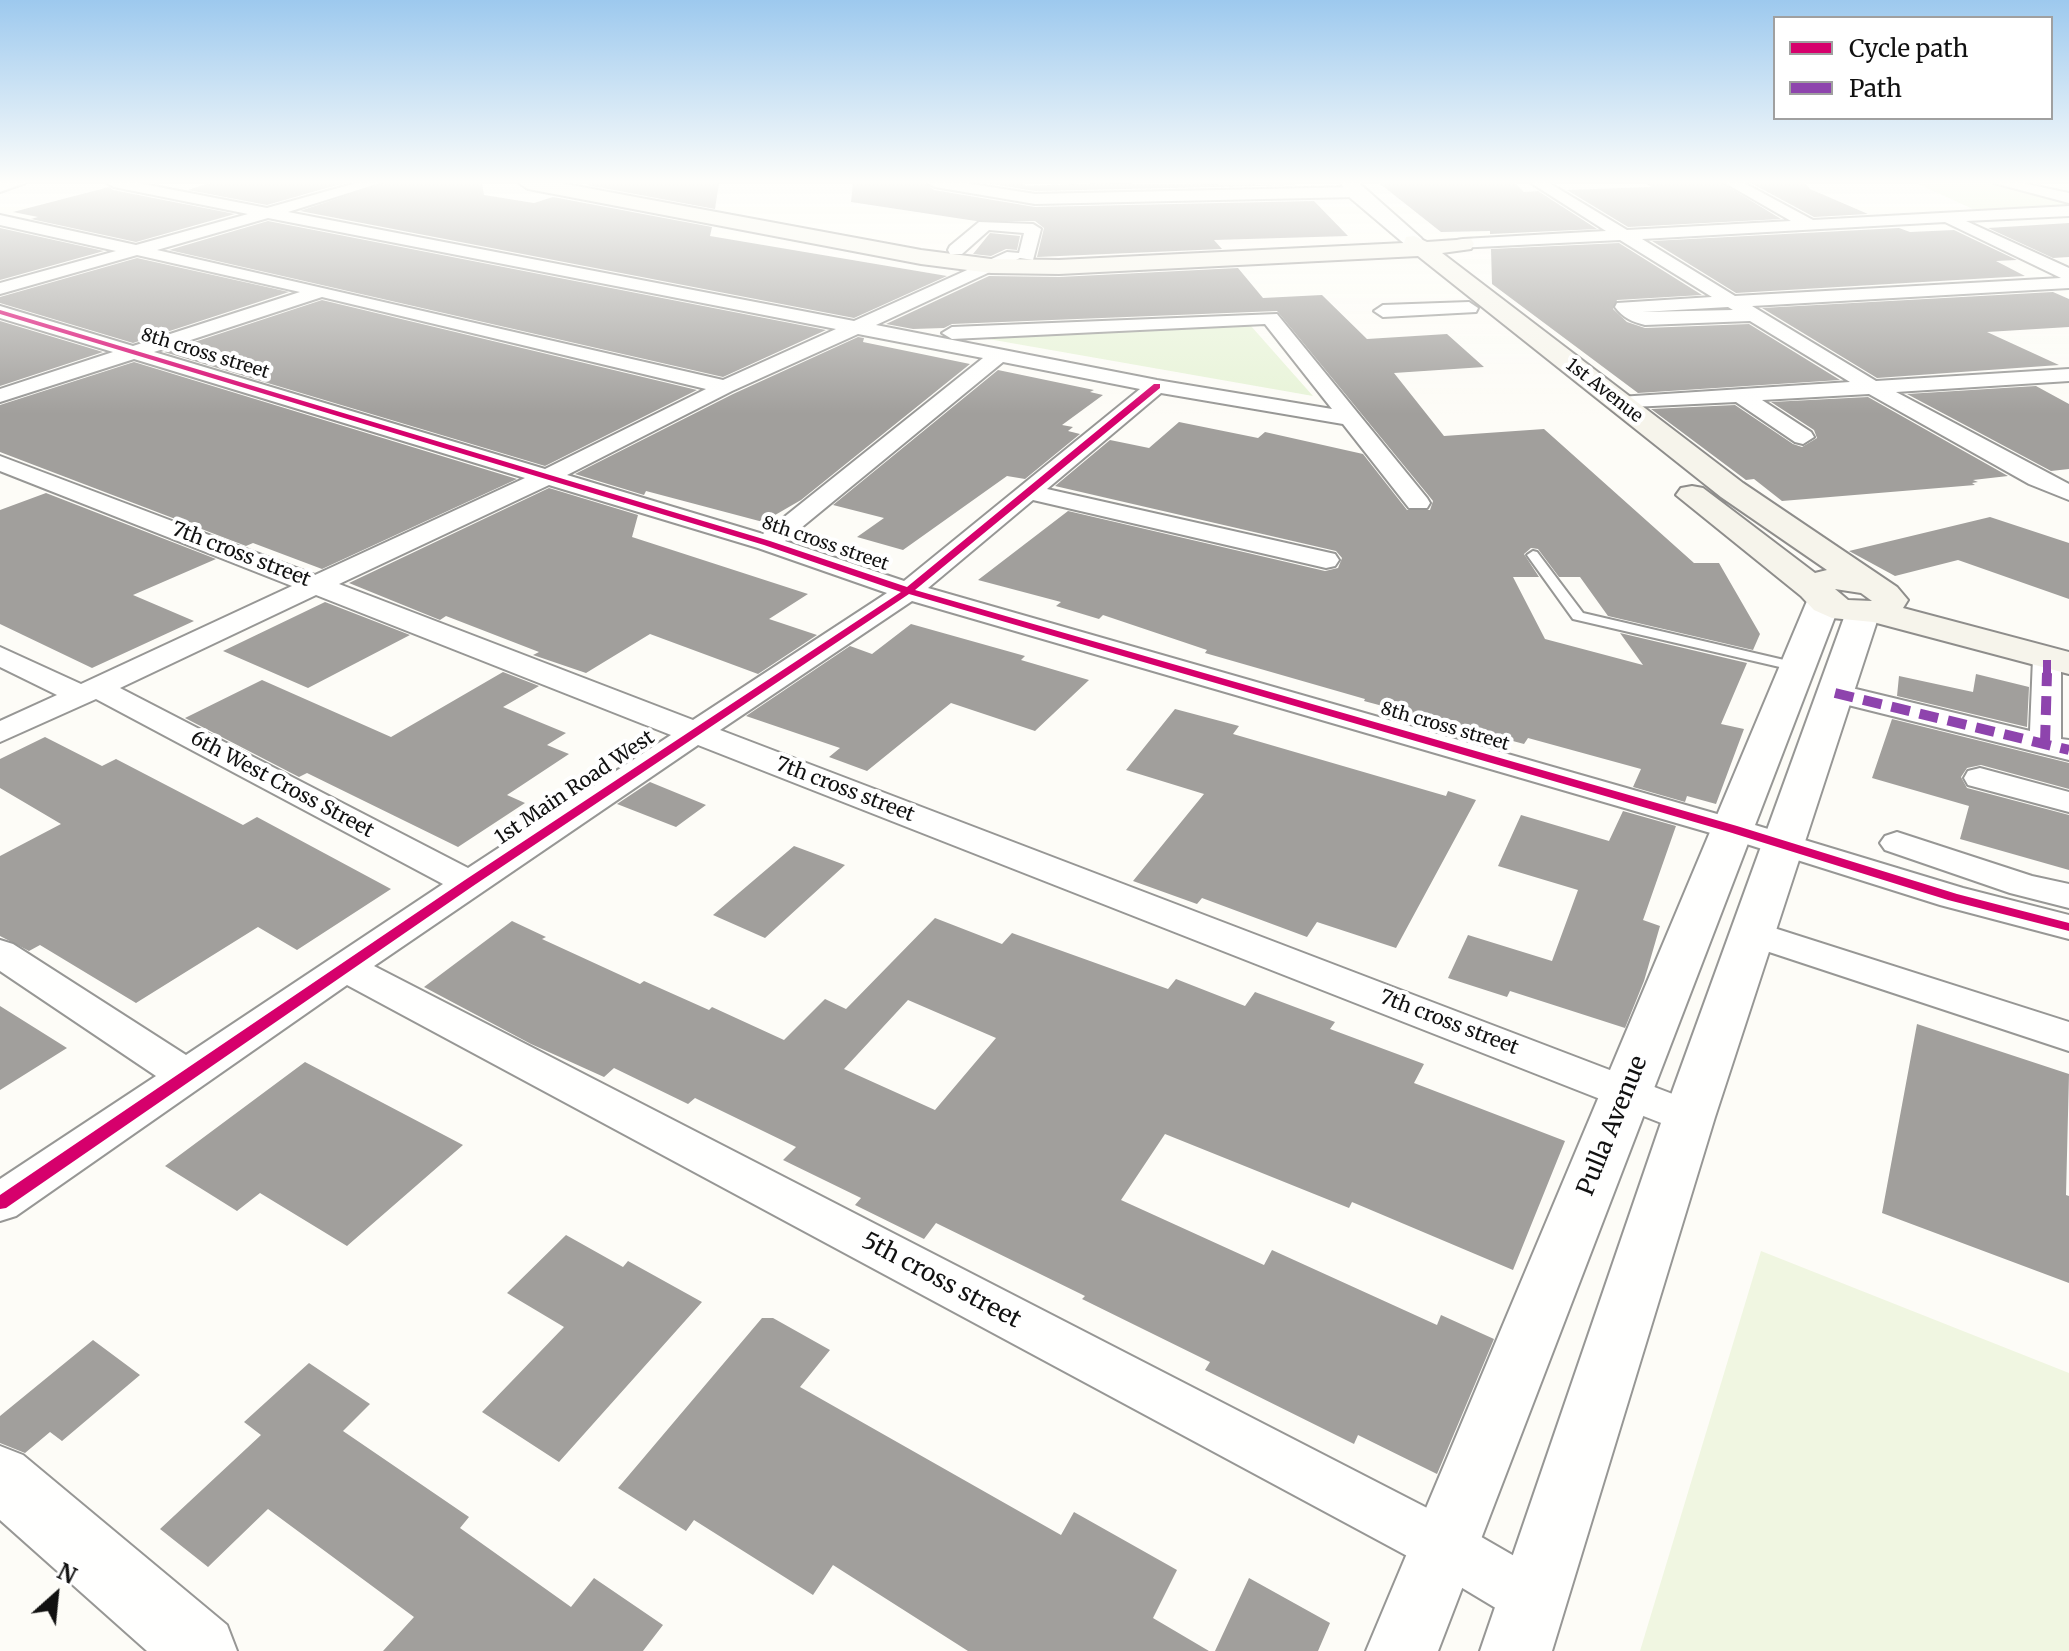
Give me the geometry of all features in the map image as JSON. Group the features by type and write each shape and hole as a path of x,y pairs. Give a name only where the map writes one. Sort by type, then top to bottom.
{"main road":[{"path":"1016,260 1059,267 1174,260"},
{"name":"1st Avenue","path":"1421,260 1469,308 1662,470 1855,599"},
{"name":"1st Avenue","path":"1426,260 1732,490 1855,599"},
{"path":"1855,599 2062,656"}],"street":[{"path":"0,289 104,260"},
{"path":"184,260 725,387"},
{"path":"511,260 1157,386 1347,418"},
{"path":"0,733 314,583 546,477 725,387 1008,260"},
{"path":"1664,260 1872,387 2037,479 2069,493"},
{"path":"2037,260 2069,275"},
{"path":"1755,315 1645,319 1624,307 2069,283"},
{"path":"0,396 321,291"},
{"path":"1383,311 1469,308"},
{"name":"8th cross street","path":"0,312 767,543 908,591 1733,829 1953,897 2069,927"},
{"path":"899,336 1270,318 1418,503"},
{"path":"767,543 999,355"},
{"path":"1619,403 2069,375"},
{"name":"1st Main Road West","path":"0,1203 344,967 908,591 1157,386"},
{"path":"1741,396 1803,437"},
{"name":"7th cross street","path":"0,463 1689,1117"},
{"path":"1030,492 1326,560"},
{"name":"Pulla Avenue","path":"1402,1651 1733,829 1816,680 1855,599"},
{"name":"6th West Cross Street","path":"0,656 87,690 469,883"},
{"path":"1816,680 2057,747 2062,656"},
{"name":"Pulla Avenue","path":"1516,1651 1689,1117 1783,844 1816,680"},
{"path":"1980,778 2069,802"},
{"path":"1897,843 2069,896"},
{"path":"1947,860 1953,897"},
{"path":"1752,933 2069,1037"},
{"path":"0,953 187,1076"},
{"name":"5th cross street","path":"344,967 1444,1546 1534,1599"},
{"path":"0,1477 201,1651"}],"lane":[{"path":"1533,555 1578,616 1816,680"}],"green space":[{"path":"1251,326 1313,396 971,336"},
{"path":"1761,1251 2069,1373 2069,1651 1640,1651"}],"building":[{"path":"0,260 72,260 0,280"},
{"path":"130,260 146,260 289,292 133,343 0,303 0,297"},
{"path":"213,260 468,260 826,330 723,377"},
{"path":"554,260 852,260 947,276 854,318"},
{"path":"1491,260 1646,260 1702,295 1617,300 1613,309 1627,322 1645,328 1749,324 1840,380 1638,393 1492,284"},
{"path":"1683,260 2016,260 1996,261 2025,276 1736,293"},
{"path":"1238,268 1263,298 1322,295 1367,339 1447,334 1484,367 1394,373 1444,436 1544,429 1694,563 1719,563 1760,634 1753,650 1608,616 1580,577 1559,577 1538,549 1531,548 1524,554 1539,577 1513,577 1545,639 1643,665 1620,633 1747,663 1721,724 1744,729 1716,804 1687,796 1685,802 1633,787 1641,769 1528,738 1524,744 1364,701 1205,653 1207,650 1103,615 1099,619 1056,606 1061,602 978,580 1068,511 1325,571 1338,568 1342,558 1336,551 1055,486 1110,440 1149,448 1179,422 1258,438 1265,432 1363,454 1407,510 1430,510 1433,501 1277,311 952,324 944,328 913,329 886,324 989,276 1059,277"},
{"path":"2053,292 2069,299 2069,327 1987,332 2059,365 1877,378 1762,308"},
{"path":"322,300 697,390 545,466 164,352"},
{"path":"0,321 103,352 0,386"},
{"path":"858,337 864,338 863,342 970,364 801,500 763,522 646,491 644,495 575,474 733,394"},
{"path":"134,362 517,479 322,569 253,543 246,546 0,452 0,405"},
{"path":"998,370 1094,390 1090,392 1103,395 1062,425 1073,427 1068,431 1080,434 1025,479 1007,476 903,550 857,537 884,518 833,505"},
{"path":"2036,386 2069,404 2069,469 2051,471 1907,394"},
{"path":"1868,397 2008,476 1973,480 1978,482 1972,483 1975,485 1782,501 1754,479 1746,480 1651,409 1735,405 1802,447 1817,438 1814,430 1771,402"},
{"path":"549,488 638,515 632,537 808,594 769,619 817,635 758,674 650,634 586,673 533,655 539,652 446,616 440,620 349,583"},
{"path":"46,493 216,559 133,595 194,621 92,668 0,624 0,510"},
{"path":"1990,517 2069,543 2069,599 1958,560 1895,576 1849,551"},
{"path":"325,602 410,635 308,688 223,651"},
{"path":"911,624 1025,656 1021,660 1089,680 1035,731 951,703 867,771 829,757 840,748 746,716 850,646 872,654"},
{"path":"503,672 539,686 503,707 566,733 547,745 569,754 507,795 525,803 458,847 307,773 299,777 185,718 262,680 391,737"},
{"path":"1976,674 2029,687 2027,727 1897,696 1899,676 1973,692"},
{"path":"1175,709 1239,726 1233,734 1446,796 1448,791 1476,800 1396,948 1317,922 1307,937 1202,898 1197,904 1133,881 1204,794 1126,770"},
{"path":"1892,719 2069,763 2069,789 1981,765 1967,768 1961,777 1967,788 2069,815 2069,870 1960,839 1969,806 1872,778"},
{"path":"45,737 102,766 116,759 243,825 257,817 391,889 297,950 258,927 136,1003 40,945 29,951 0,936 0,856 61,824 0,788 0,759"},
{"path":"650,782 706,805 676,827 617,804"},
{"path":"1623,811 1676,826 1643,920 1660,926 1644,981 1625,1028 1510,991 1507,997 1448,978 1468,935 1552,961 1578,890 1498,866 1521,815 1609,841"},
{"path":"794,846 845,865 765,938 713,915"},
{"path":"935,918 1002,944 1012,933 1168,989 1176,979 1245,1006 1255,992 1335,1022 1330,1029 1424,1064 1414,1083 1565,1141 1513,1270 1352,1202 1349,1208 1165,1134 1121,1200 1264,1265 1272,1250 1437,1325 1441,1315 1494,1339 1437,1474 1358,1435 1354,1444 1205,1370 1210,1362 936,1223 924,1239 855,1205 861,1198 783,1160 796,1147 695,1098 688,1104 614,1068 604,1077 531,1044 424,987 512,921 546,937 542,939 640,984 644,981 709,1010 712,1007 784,1040 825,999 846,1009","holes":["908,1000 996,1038 935,1110 844,1069"]},
{"path":"0,1006 67,1048 0,1090"},
{"path":"1917,1024 2069,1074 2066,1195 2069,1196 2069,1283 1882,1213"},
{"path":"305,1062 463,1145 347,1246 260,1193 237,1211 165,1166"},
{"path":"566,1235 623,1267 628,1261 702,1302 559,1462 482,1412 564,1327 507,1293"},
{"path":"762,1318 773,1318 830,1350 800,1387 1061,1535 1074,1512 1177,1570 1153,1618 1209,1651 968,1651 833,1565 813,1595 694,1520 686,1531 618,1488"},
{"path":"93,1340 140,1375 62,1441 50,1432 25,1453 0,1443 0,1416"},
{"path":"309,1363 370,1404 343,1431 469,1517 460,1528 571,1607 594,1578 663,1625 643,1651 383,1651 414,1617 268,1509 208,1567 160,1529 261,1435 244,1422"},
{"path":"1249,1578 1330,1623 1318,1651 1215,1651"}],"marked path":[{"path":"2045,744 2047,658"},
{"path":"1835,693 2069,750"}],"cycle path":[{"path":"0,312 767,543 908,591 1733,829 1953,897 2069,927"},
{"path":"0,1203 469,883 908,591 1157,386"}]}
